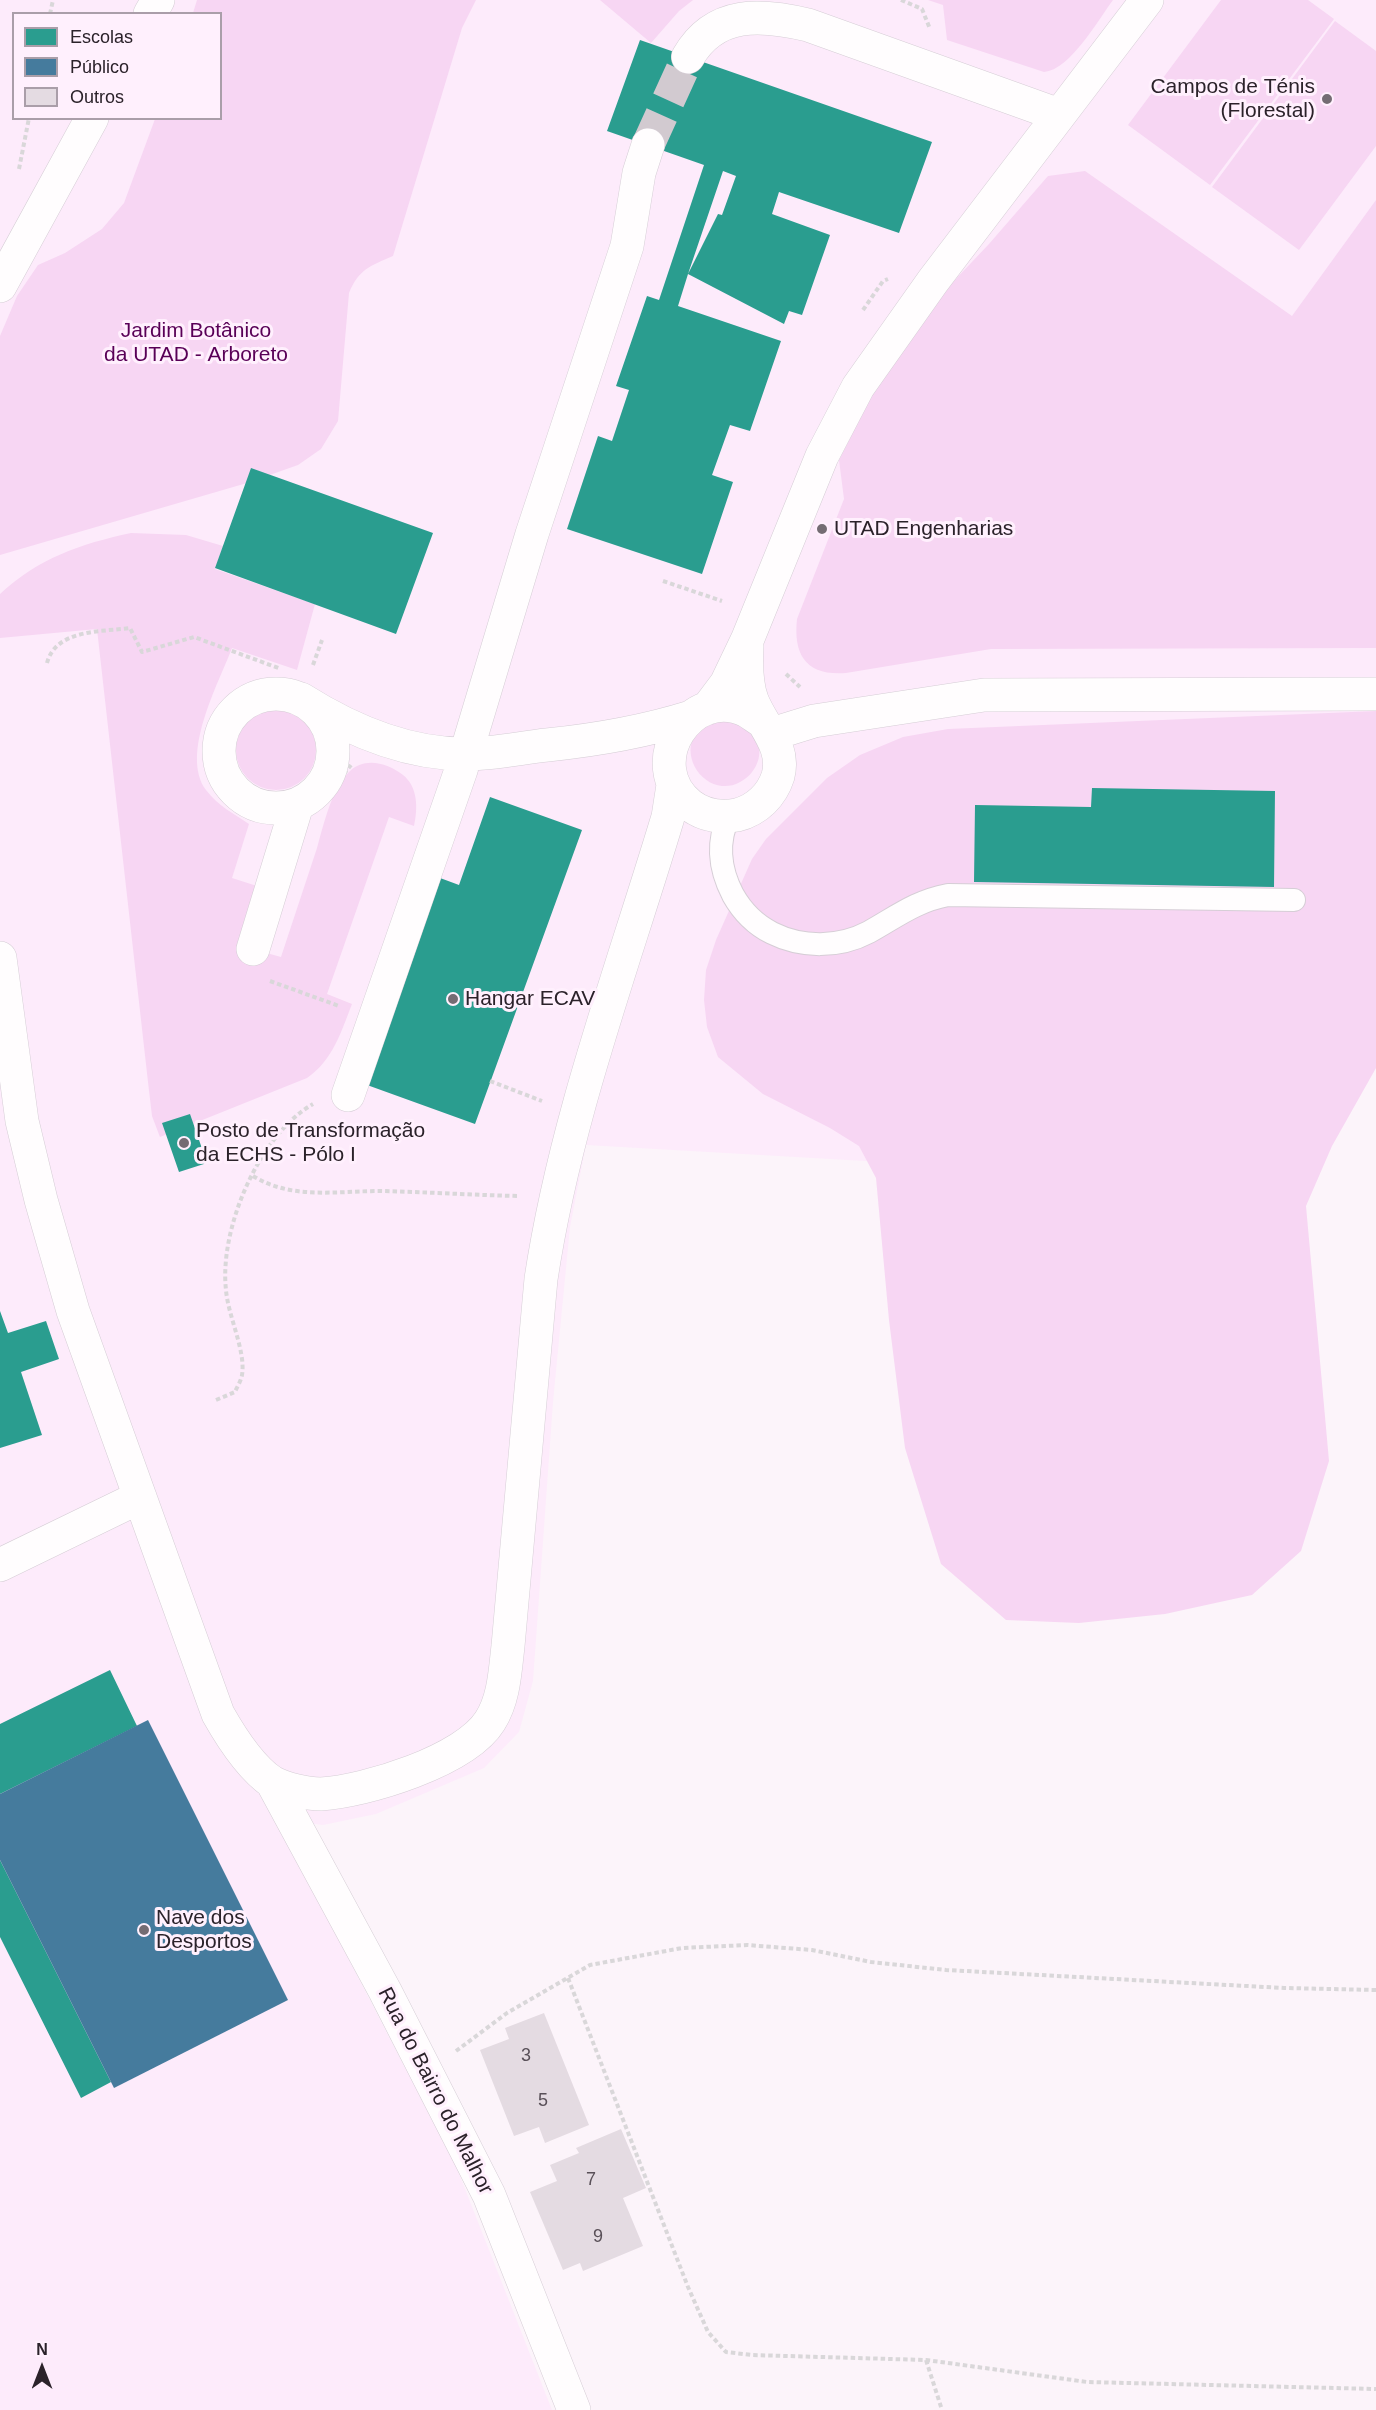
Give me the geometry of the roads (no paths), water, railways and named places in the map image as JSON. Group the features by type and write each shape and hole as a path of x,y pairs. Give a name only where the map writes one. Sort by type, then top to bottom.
{"street":[{"path":"0,958 22,1121 41,1200 73,1311 219,1714 232,1739 273,1782 296,1790 318,1794 346,1791 385,1780 447,1757 473,1739 489,1722 500,1700 508,1646 540,1289 550,1223 579,1100 668,817 670,749 678,731 699,713 726,684 748,638 822,456 858,387 933,281 1147,0"},
{"path":"688,57 706,33 726,22 750,17 777,18 823,30 1059,115"},
{"path":"0,286 91,120"},
{"path":"348,1095 465,754 532,534 627,246 639,173 648,145"},
{"path":"656,858 675,836 692,823 746,813 772,790 778,774 779,755 748,686 746,673 748,638"},
{"path":"295,812 260,807 243,798 229,785 220,768 218,749 221,730 231,714 246,702 263,695 282,694 301,699 333,719 376,737 421,749 465,754 597,740 650,730 727,706 746,710 767,728 971,697 998,695 1376,694"},
{"path":"301,699 316,710 327,725 333,744 332,762 326,780"},
{"path":"778,774 802,744 832,719"},
{"path":"259,964 295,812 314,795 343,759 358,745 376,737"},
{"path":"597,740 639,747 671,776 682,799 696,810 720,816"},
{"path":"0,1565 140,1497"},
{"name":"Rua do Bairro do Malhor","path":"273,1782 489,2195 574,2410"}],"lane":[{"path":"720,816 723,829 720,848 726,880 736,900 750,918 789,941 817,945 844,941 868,932 919,902 948,895 1294,900"}],"tunnel":[{"path":"648,145 688,57"}],"place":[{"name":"Campos de Ténis (Florestal)","path":"1327,99"},
{"name":"UTAD Engenharias","path":"822,529"},
{"name":"Hangar ECAV","path":"453,999"},
{"name":"Posto de Transformação da ECHS - Pólo I","path":"184,1143"},
{"name":"Nave dos Desportos","path":"144,1930"}],"park label":[{"name":"Jardim Botânico da UTAD - Arboreto","path":"196,343"}]}
